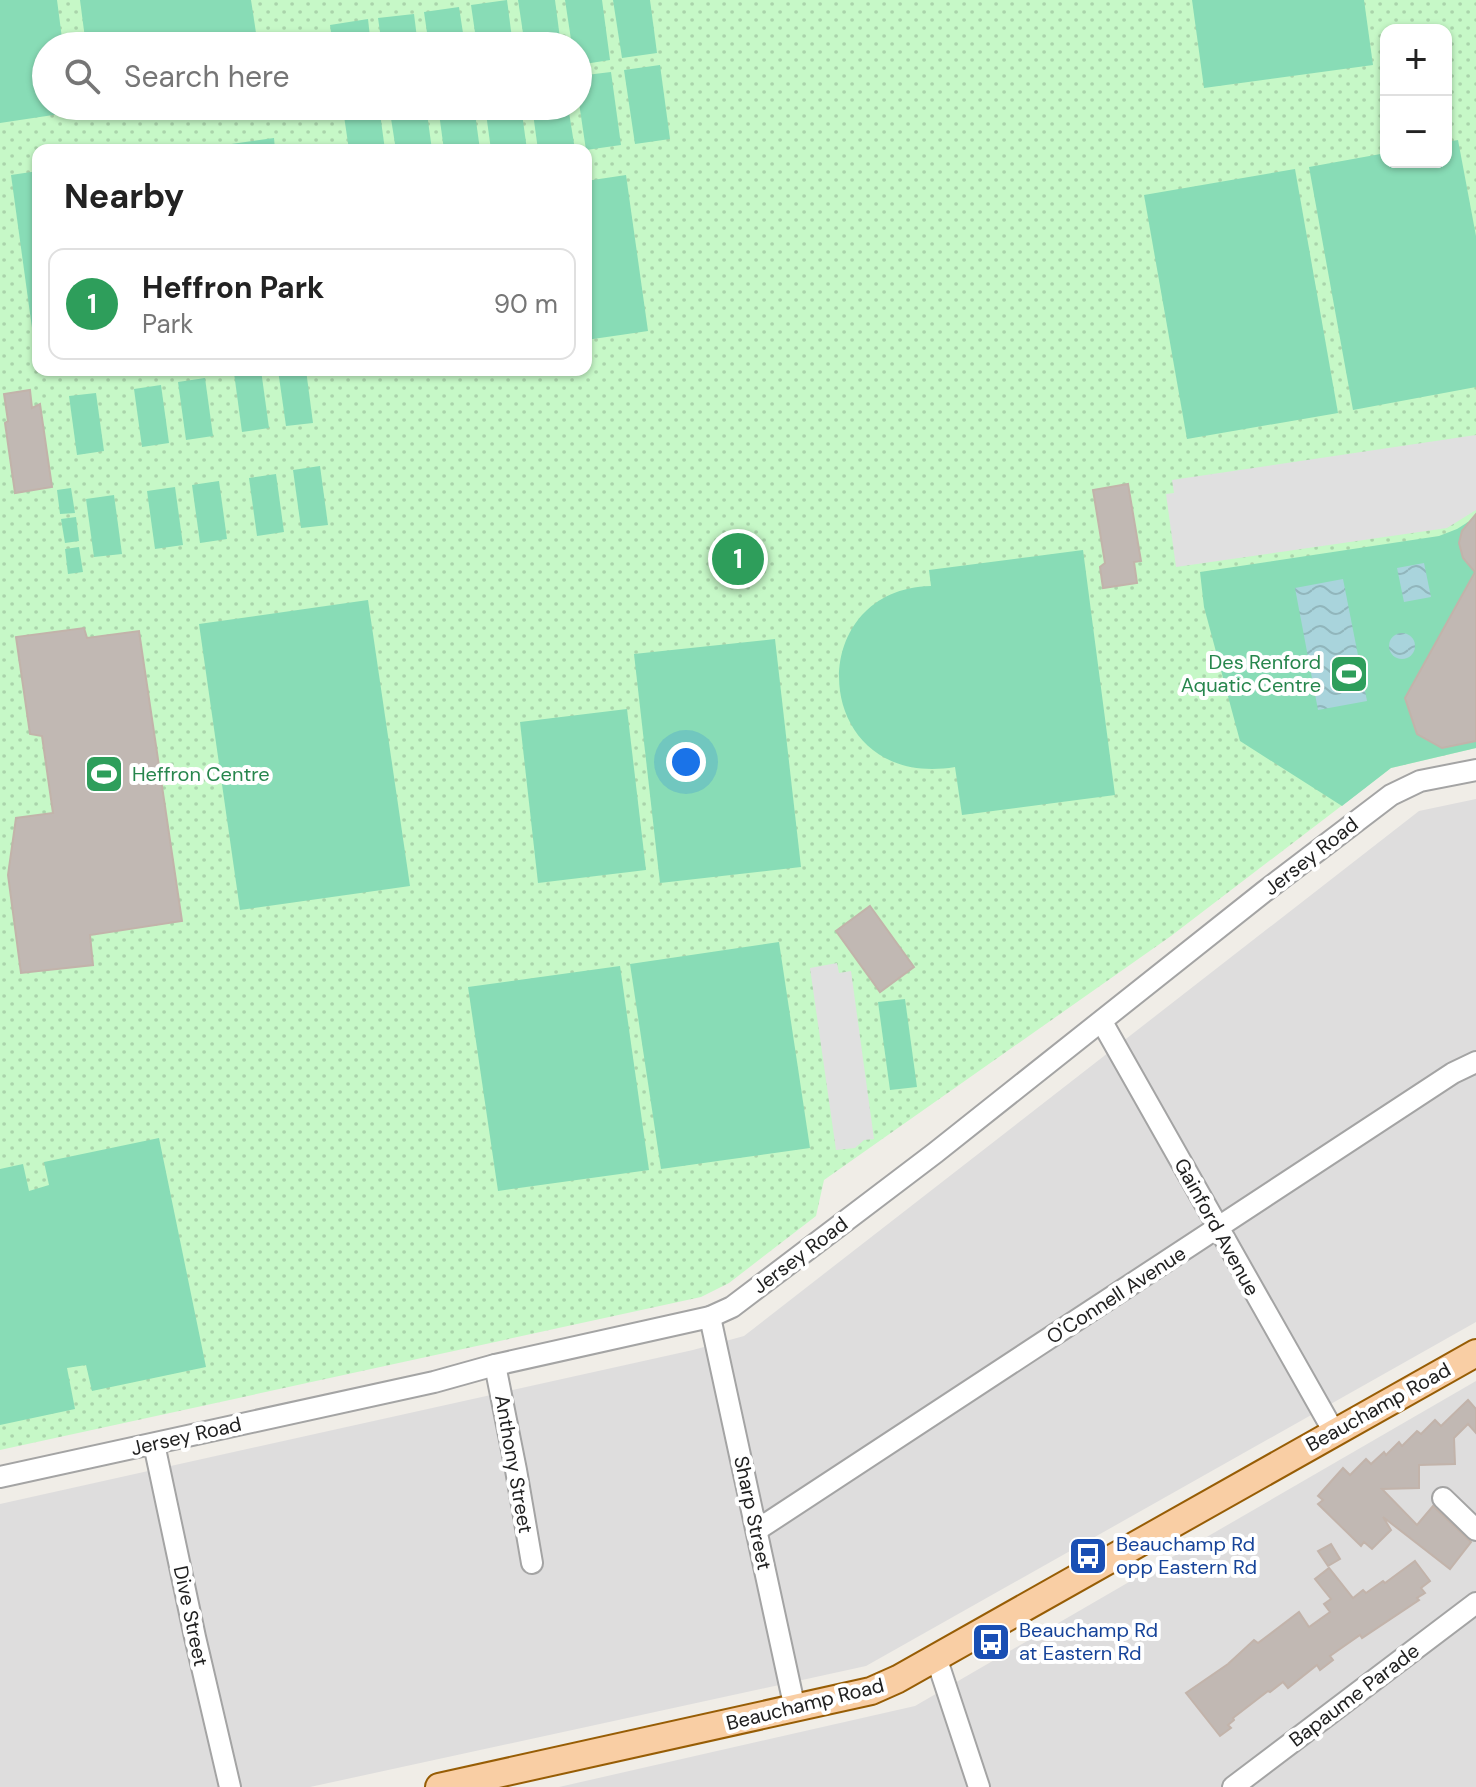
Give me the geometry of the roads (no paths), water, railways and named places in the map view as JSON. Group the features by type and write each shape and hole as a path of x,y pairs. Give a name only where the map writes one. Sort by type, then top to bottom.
{"main road":[{"name":"Beauchamp Road","path":"439,1787 871,1691 898,1679 1476,1353"}],"street":[{"name":"Jersey Road","path":"0,1477 434,1382 495,1365 710,1317 732,1307 935,1153 1391,795 1420,781 1476,770"},
{"name":"Gainford Avenue","path":"1102,1022 1334,1432"},
{"name":"O'Connell Avenue","path":"757,1530 1453,1073 1476,1062"},
{"name":"Sharp Street","path":"710,1317 795,1709"},
{"name":"Anthony Street","path":"495,1365 532,1563"},
{"name":"Dive Street","path":"154,1444 230,1787"},
{"path":"1443,1498 1476,1530"},
{"name":"Bapaume Parade","path":"1233,1787 1476,1603"},
{"path":"936,1657 979,1787"}],"water":[{"path":"1424,563 1431,597 1404,602 1397,568"},
{"path":"1343,579 1367,701 1318,710 1295,588"},
{"path":"1402,633 1411,637 1415,646 1411,655 1402,659 1393,655 1389,646 1393,637"}],"place":[{"name":"Heffron Park","path":"738,559"},
{"name":"Des Renford Aquatic Centre","path":"1349,674"},
{"name":"Heffron Centre","path":"104,774"},
{"name":"Beauchamp Rd opp Eastern Rd","path":"1088,1556"},
{"name":"Beauchamp Rd at Eastern Rd","path":"991,1642"}]}
